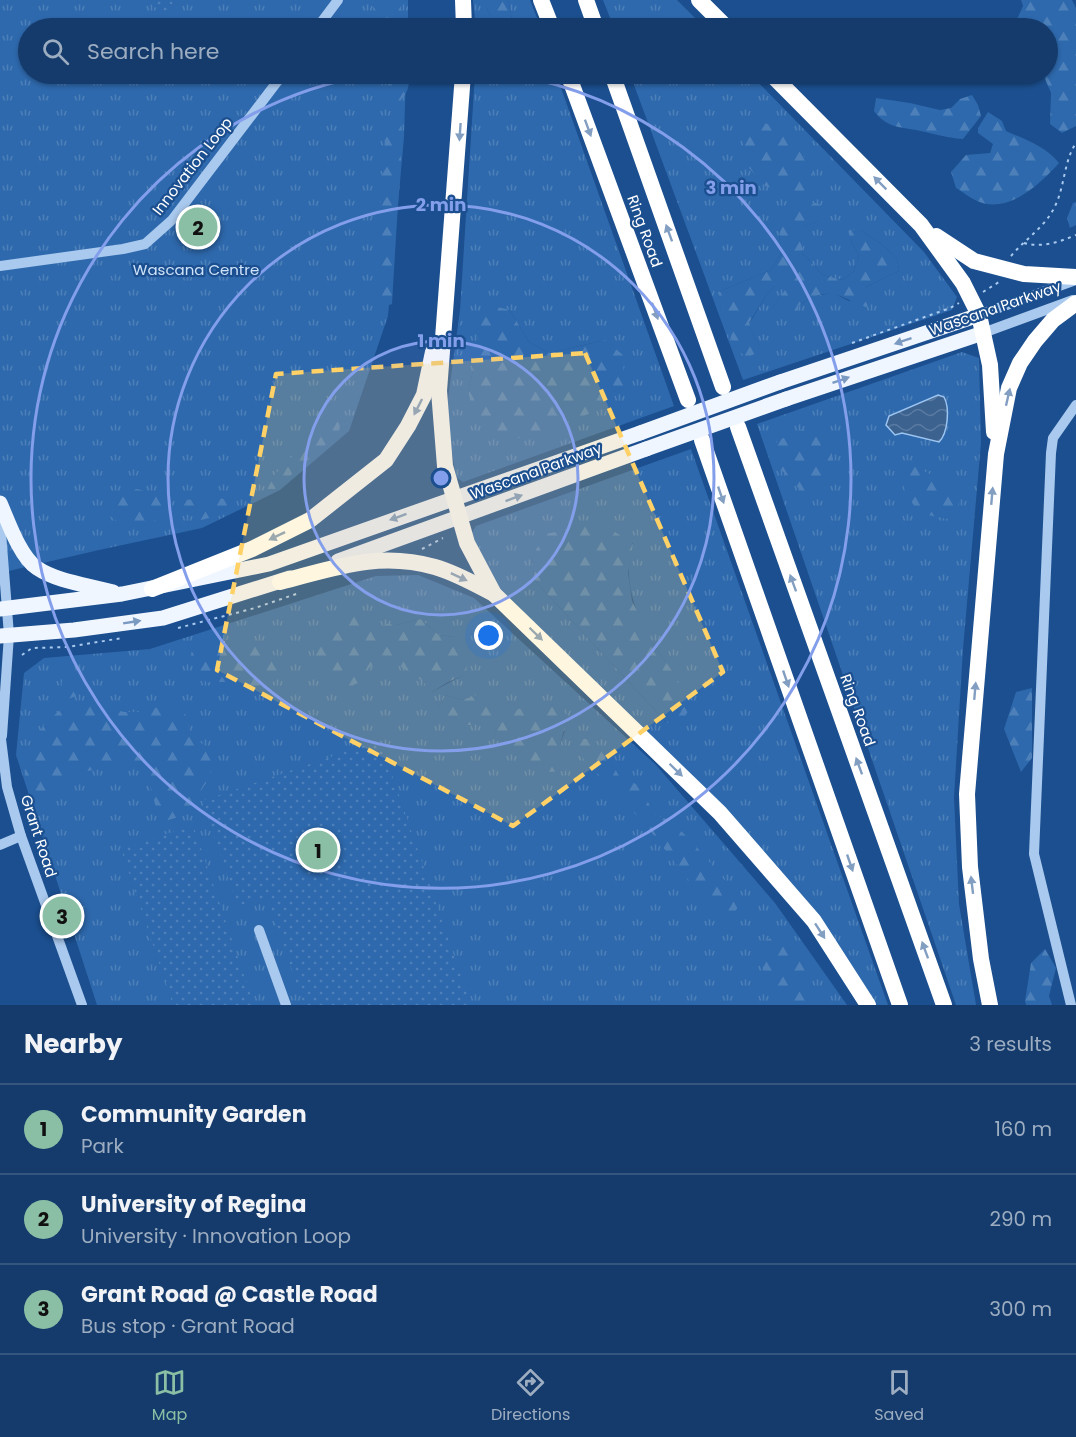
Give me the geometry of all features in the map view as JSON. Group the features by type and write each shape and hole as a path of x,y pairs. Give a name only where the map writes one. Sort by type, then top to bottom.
{"highway":[{"path":"462,0 464,18"},
{"path":"541,0 548,18"},
{"path":"586,0 592,18"},
{"path":"699,0 717,18"},
{"path":"463,84 439,391 445,465 467,543 494,594 720,813 814,921 868,1005"},
{"name":"Ring Road","path":"572,84 687,400"},
{"name":"Ring Road","path":"616,84 723,387"},
{"path":"781,84 921,225 951,248 974,261 1024,274 1076,279"},
{"path":"921,225 963,283 979,315 990,365 996,454"},
{"path":"152,589 252,549 310,520 386,460 408,426 424,395 447,290"},
{"path":"990,1005 981,959 970,867 966,795 996,454 1009,388 1020,363 1053,320 1076,301"},
{"name":"Ring Road","path":"738,427 944,1005"},
{"path":"702,440 900,1005"},
{"path":"280,582 363,561 391,559 436,567 494,594"}],"main road":[{"name":"Wascana Parkway","path":"4,609 152,589 269,564 780,382 979,315"},
{"name":"Wascana Parkway","path":"4,636 74,630 163,618 280,582 786,399 983,333"},
{"path":"0,503 20,547 35,567 56,576 122,594"}],"street":[{"path":"324,18 338,0"},
{"name":"Innovation Loop","path":"0,266 145,244 172,220 275,84"},
{"name":"Wascana Parkway","path":"979,315 1076,279"},
{"name":"Wascana Parkway","path":"983,333 1076,301"},
{"path":"1071,1005 1034,854 1051,453 1053,438 1076,405"},
{"name":"Grant Road","path":"0,520 4,609 2,742"},
{"name":"Grant Road","path":"0,731 7,787 21,836 82,1005"},
{"path":"0,845 21,836"},
{"path":"259,930 286,1005"}],"path":[{"path":"1009,258 1043,225 1056,204 1076,142"},
{"path":"1024,243 1040,245 1056,243 1076,235"},
{"path":"980,294 1003,280"},
{"path":"422,549 446,536"}],"highlighted area":[{"path":"585,353 723,672 513,826 217,670 276,374"}],"green space":[{"name":"Wascana Centre","path":"0,0 408,0 408,18 18,18 18,84 406,84 404,137 388,316 349,431 280,490 202,528 0,573"},
{"path":"146,0 175,0 164,14"},
{"path":"375,0 400,0 404,18 377,18 373,9"},
{"path":"473,0 487,0 490,18 475,18"},
{"path":"487,0 508,0 512,18 490,18"},
{"path":"508,0 530,0 537,18 512,18"},
{"path":"603,0 677,0 695,18 610,18"},
{"path":"1021,0 1072,0 1076,8 1076,126 1062,133 1050,124 1051,93 1047,84 1058,84 1058,18 1018,18 1023,6"},
{"path":"388,84 408,84 400,100 396,103 389,99"},
{"path":"474,84 560,84 674,406 463,482 456,477 446,414 460,310","holes":["510,310 529,342 550,353 605,340 468,391 474,367"]},
{"path":"634,84 760,84 924,252 957,297 952,310 743,380","holes":["819,221 798,229 803,254 823,275 843,280 854,271 859,256 850,239 860,230 897,258 899,271 866,287 866,292 849,301 833,293 814,296 798,306 772,308 792,282 785,276 767,294 749,324 754,337 763,349 718,292 771,270 781,254 779,229"]},
{"path":"972,95 981,116 963,139 893,125 883,120 874,111 876,98 940,110 951,108 960,99"},
{"path":"988,112 1002,121 1006,131 1041,148 1059,163 1033,188 1012,201 1000,204 989,204 969,197 956,188 951,172 966,155 990,153 993,144 978,133 978,128"},
{"path":"394,114 401,115 402,138 392,304 384,307 375,290 386,126"},
{"path":"763,122 793,136 813,173 810,191 806,197 765,186 742,160 744,134"},
{"path":"1076,202 1076,225 1070,228 1067,218 1073,203"},
{"path":"815,203 826,207 830,212 819,221 799,229 803,254 823,275 843,280 854,271 859,256 850,239 849,230 860,230 880,243 897,258 899,271 866,287 871,300 866,307 839,296 825,294 798,306 799,317 791,320 772,308 791,282 785,277 767,294 749,323 754,337 763,349 747,358 734,347 718,292 771,270 781,254 779,229 794,213"},
{"path":"493,306 510,310 529,342 550,353 605,340 623,355 624,387 599,409 543,435 505,440 474,414 468,391 481,322"},
{"path":"962,352 979,358 981,443 963,649 954,798 959,904 976,1005 956,1005 757,424"},
{"path":"333,417 340,423 339,433 275,489 268,489 266,484"},
{"path":"811,425 829,436 833,461 819,490 802,492 775,463 777,441"},
{"path":"691,449 888,1005 873,1005 812,910 502,592 482,566 471,534 476,526","holes":["633,543 629,572 634,602 650,639 673,672 667,723 534,580 532,556"]},
{"path":"911,465 957,487 959,511 947,519 919,513 905,492 901,475"},
{"path":"137,489 167,497 171,507 162,519 124,526 110,516 107,496"},
{"path":"216,498 236,500 232,512 201,520 182,512 184,500"},
{"path":"590,525 612,530 633,544 628,573 632,601 655,647 673,672 690,709 682,720 667,723 534,580 532,556 546,534"},
{"path":"418,575 474,598 656,765 775,903 847,1005 97,1005 16,755 24,673 44,658 150,649 376,576","holes":["420,619 439,635 455,637 465,674 432,692 424,682 397,625","484,693 438,708 446,695 461,700","508,714 565,731 560,744 495,732"]},
{"path":"366,612 363,624 353,633 369,632 387,624 397,625 420,619 439,635 455,637 468,654 466,674 432,692 424,682 383,655 366,671 358,683 341,690 321,675 313,649 322,631 332,620 346,614"},
{"path":"217,639 256,644 278,658 279,677 258,694 235,688 226,682 206,682 190,658 192,651"},
{"path":"76,675 86,678 78,695 66,700 59,693 63,678"},
{"path":"1032,688 1032,758 1021,772 1004,729 1016,692"},
{"path":"484,693 494,699 502,713 490,723 458,726 438,708 446,695 461,700"},
{"path":"168,701 184,708 190,734 211,751 210,777 185,815 162,822 148,776 131,765 87,771 70,780 57,794 38,796 26,776 26,759 43,726 61,709 97,705 124,712 148,712"},
{"path":"540,701 557,702 568,717 560,744 566,771 546,772 504,748 495,732 508,713"},
{"path":"578,738 593,740 607,754 619,776 640,786 654,814 671,821 694,844 733,890 739,905 734,914 723,918 694,887 648,828 604,779 588,766 578,750"},
{"path":"380,740 471,1005 304,1005 267,898 238,907 202,801"},
{"path":"193,825 254,1005 173,1005 121,849"},
{"path":"777,935 804,960 808,984 824,1002 823,1005 786,1005 758,960 761,943"},
{"path":"1045,949 1056,968 1049,996 1052,1005 1026,1005 1031,963"}],"water":[{"path":"938,395 944,397 947,414 946,427 939,442 902,433 895,435 886,425 889,416"}],"place":[{"name":"University of Regina","path":"198,227"},
{"name":"Community Garden","path":"318,850"},
{"name":"Grant Road @ Castle Road","path":"62,916"}]}
